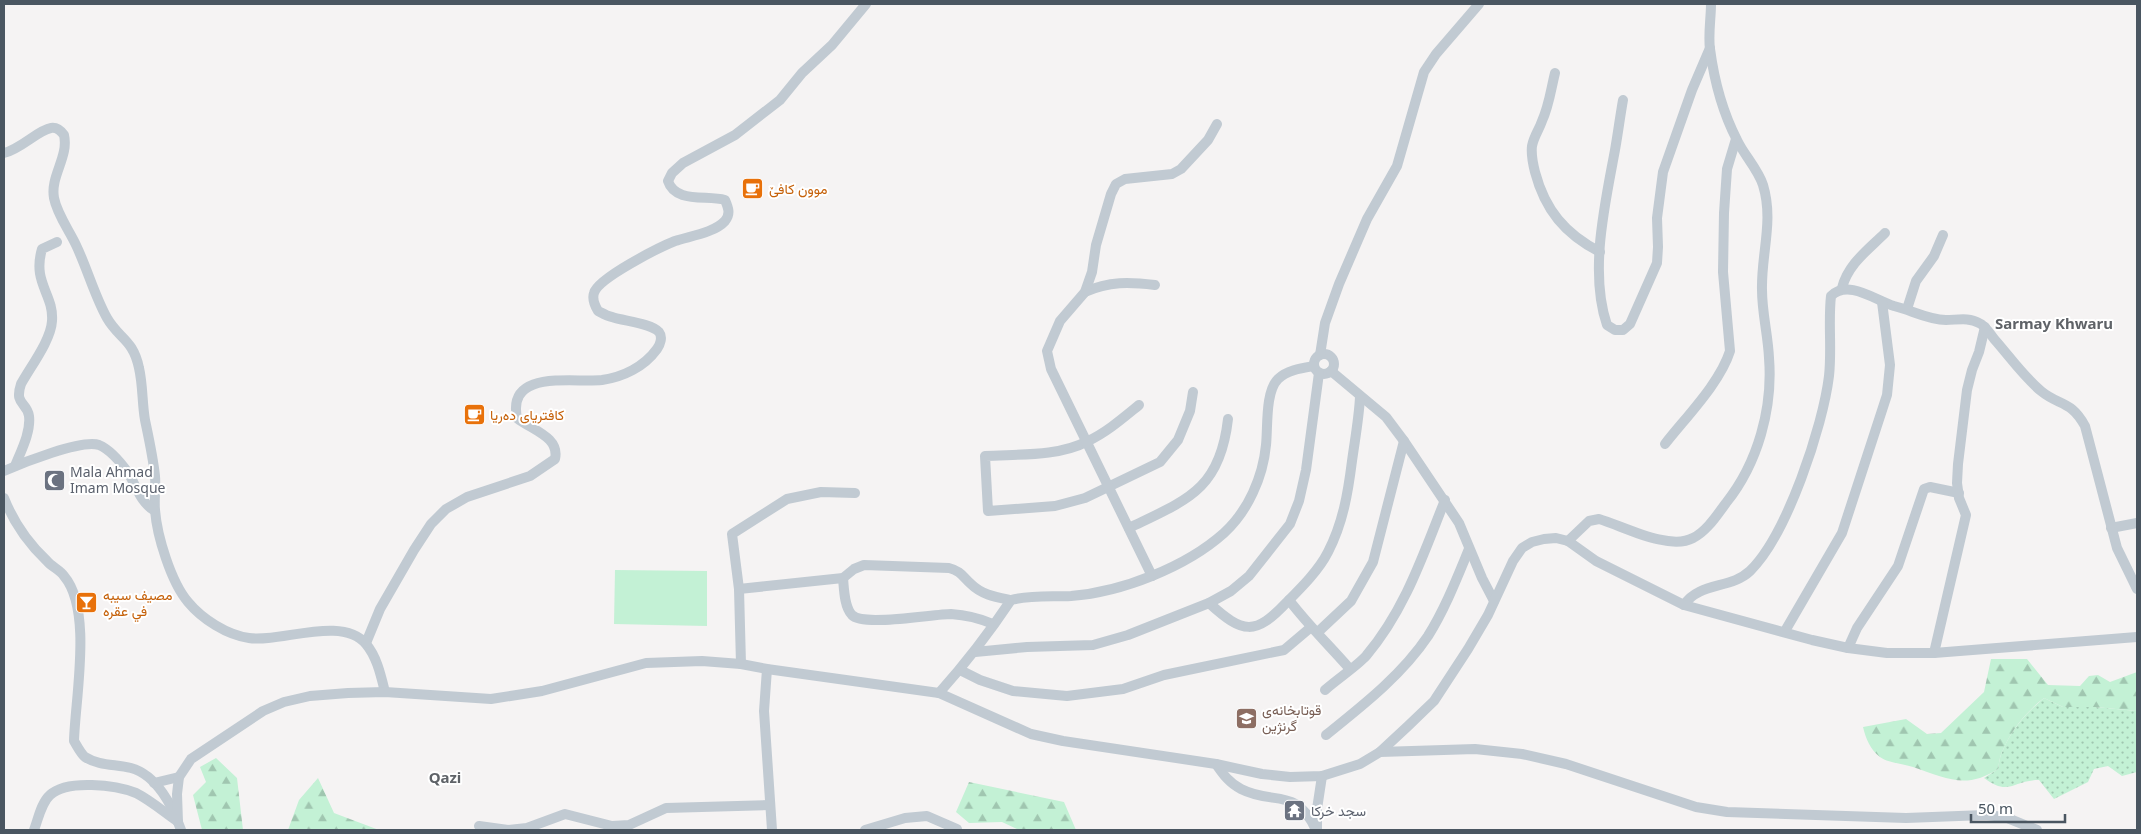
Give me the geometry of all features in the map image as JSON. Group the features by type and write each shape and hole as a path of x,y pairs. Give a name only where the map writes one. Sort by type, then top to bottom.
{"street":[{"path":"366,643 380,609 414,550 431,524 446,509 467,498 530,476 555,459 557,451 553,442 517,418 515,407 518,397 524,389 539,382 601,380 627,374 652,356 660,346 661,337 658,331 649,326 611,317 598,311 594,302 594,292 600,283 633,262 672,242 714,228 725,221 729,214 728,206 724,200 677,194 670,188 668,181 672,172 735,135 780,100 802,73 832,45 866,4"},
{"path":"1320,355 1324,323 1367,219 1396,166 1424,72 1436,54 1479,4"},
{"path":"1568,541 1589,522 1599,519 1662,540 1679,542 1692,539 1707,528 1730,498 1749,468 1762,432 1770,386 1770,357 1764,328 1762,289 1769,218 1762,184 1736,139 1723,104 1710,48 1711,4"},
{"path":"1623,100 1602,215 1600,252 1602,312 1607,325 1616,330 1623,330 1630,324 1657,263 1657,218 1663,172 1692,90 1710,48"},
{"path":"1555,73 1542,121 1534,135 1532,148 1533,163 1538,182 1547,203 1562,226 1581,242 1600,252"},
{"path":"1152,576 1051,369 1047,351 1060,320 1085,292 1092,272 1096,245 1111,194 1116,184 1124,178 1172,174 1181,170 1208,140 1217,124"},
{"path":"4,153 26,144 51,128 56,128 64,135 65,150 54,184 54,199 76,244 107,318 128,341 135,353 140,370 145,420 152,449 155,478 155,511 161,540 180,589 188,602 220,627 232,633 250,638 333,632 351,634 366,643 378,664 385,692"},
{"path":"1665,444 1714,381 1730,351 1723,272 1724,213 1727,170 1736,139"},
{"path":"1684,605 1690,596 1700,590 1741,577 1750,570 1780,525 1801,480 1822,410 1829,376 1831,296 1842,288 1845,275 1856,261 1885,233"},
{"path":"1907,309 1916,281 1934,256 1943,236"},
{"path":"16,466 25,442 29,417 27,410 19,399 19,391 21,384 49,336 53,320 40,277 39,261 42,249 57,242"},
{"path":"1085,292 1112,283 1126,282 1155,285"},
{"path":"1842,288 1854,290 1882,302 1930,318 1943,320 1969,319 1979,322 2042,393 2063,402 2078,414 2085,426 2117,548 2137,589"},
{"path":"1785,631 1842,533 1887,395 1890,366 1882,302"},
{"path":"1934,652 1966,515 1959,493 1958,464 1967,390 1985,327"},
{"path":"739,588 843,578 854,569 864,565 950,568 958,570 971,584 989,596 1011,600 1022,597 1072,596 1097,592 1152,576 1211,544 1237,519 1246,506 1262,469 1273,386 1285,374 1316,369 1326,374 1334,364 1332,358 1326,354 1320,355 1315,359 1316,369 1306,470 1299,501 1290,524 1249,576 1231,591 1210,603 1128,635 1093,645 1027,647 975,652"},
{"path":"1331,370 1360,397 1386,417 1404,441 1459,523 1469,549 1494,601"},
{"path":"1139,405 1114,426 1087,442 1054,451 984,456 988,511 1055,506 1084,498 1160,462 1178,440 1190,411 1193,392"},
{"path":"1210,603 1226,619 1244,628 1258,626 1289,600 1328,554 1347,502 1360,397"},
{"path":"1129,528 1194,494 1210,477 1224,444 1228,419"},
{"path":"960,670 980,680 1013,691 1066,696 1124,689 1164,675 1284,650 1351,602 1373,562 1404,441"},
{"path":"4,471 86,443 98,445 109,450 128,473 146,506 155,511"},
{"path":"1848,648 1857,628 1898,566 1924,490 1930,487 1959,493"},
{"path":"741,664 739,588 732,534 787,499 821,492 855,493"},
{"path":"4,498 24,534 46,561 64,576 72,589 78,609 80,639 79,689 74,742 84,757 108,765 132,768 147,776 162,792 180,826"},
{"path":"1325,690 1349,668 1364,658 1396,615 1412,583 1445,500"},
{"path":"2111,528 2137,523"},
{"path":"180,826 177,794 179,777 191,759 263,711 284,702 310,696 385,692 491,699 542,691 646,662 702,661 741,664 939,693 1031,734 1068,742 1216,764 1262,774 1290,777 1322,776 1360,764 1380,752 1434,701 1468,649 1513,561 1522,548 1532,542 1544,539 1556,538 1568,541 1596,561 1684,605 1848,648 1886,653 1934,652 2137,636"},
{"path":"1326,735 1384,685 1428,636 1456,581 1469,549"},
{"path":"843,578 848,611 853,617 859,619 884,620 950,614 966,615 993,624"},
{"path":"939,693 975,652 1011,600"},
{"path":"1289,600 1349,668"},
{"path":"767,669 764,711 772,830"},
{"path":"1380,752 1475,749 1522,754 1566,764 1696,807 1727,812 1906,818 1986,815 2005,817 2037,830"},
{"path":"1216,764 1228,780 1242,790 1290,800 1298,804 1316,830"},
{"path":"1316,830 1322,776"},
{"path":"154,783 179,777"},
{"path":"34,830 50,795 67,786 90,785 119,788 136,794 180,826"},
{"path":"479,826 508,830 527,828 565,814 612,826 629,825 666,808 769,805"},
{"path":"865,830 905,818 926,816 956,829"}],"green space":[{"path":"615,570 707,571 707,626 614,624"},
{"path":"1991,659 2027,659 2048,685 2080,686 2089,676 2098,675 2110,682 2137,672 2137,711 2095,707 2063,707 2044,698 2026,714 2015,728 2001,754 1998,769 1976,779 1956,780 1946,778 1887,761 1874,751 1867,740 1863,727 1906,719 1927,734 1941,733 1984,692"},
{"path":"2044,698 2063,707 2095,707 2137,711 2137,772 2122,776 2108,766 2094,769 2088,782 2054,799 2039,780 2006,787 1992,784 1984,778 1998,769 2001,754 2015,728"},
{"path":"216,758 237,778 243,830 202,830 193,795 206,782 200,767"},
{"path":"318,778 334,813 379,830 288,830 299,800"},
{"path":"969,782 1064,802 1076,830 1019,830 1002,822 969,823 956,812"}],"place":[{"name":"موون کافێ","path":"753,189"},
{"name":"کافتریای دەریا","path":"474,415"},
{"name":"Mala Ahmad Imam Mosque","path":"54,480"},
{"name":"مصيف سيبه في عقره","path":"87,603"},
{"name":"قوتابخانەی گرنژین","path":"1246,718"},
{"name":"سجد خركا","path":"1295,811"}],"district":[{"name":"Sarmay Khwaru","path":"2054,324"},
{"name":"Qazi","path":"445,778"}]}
